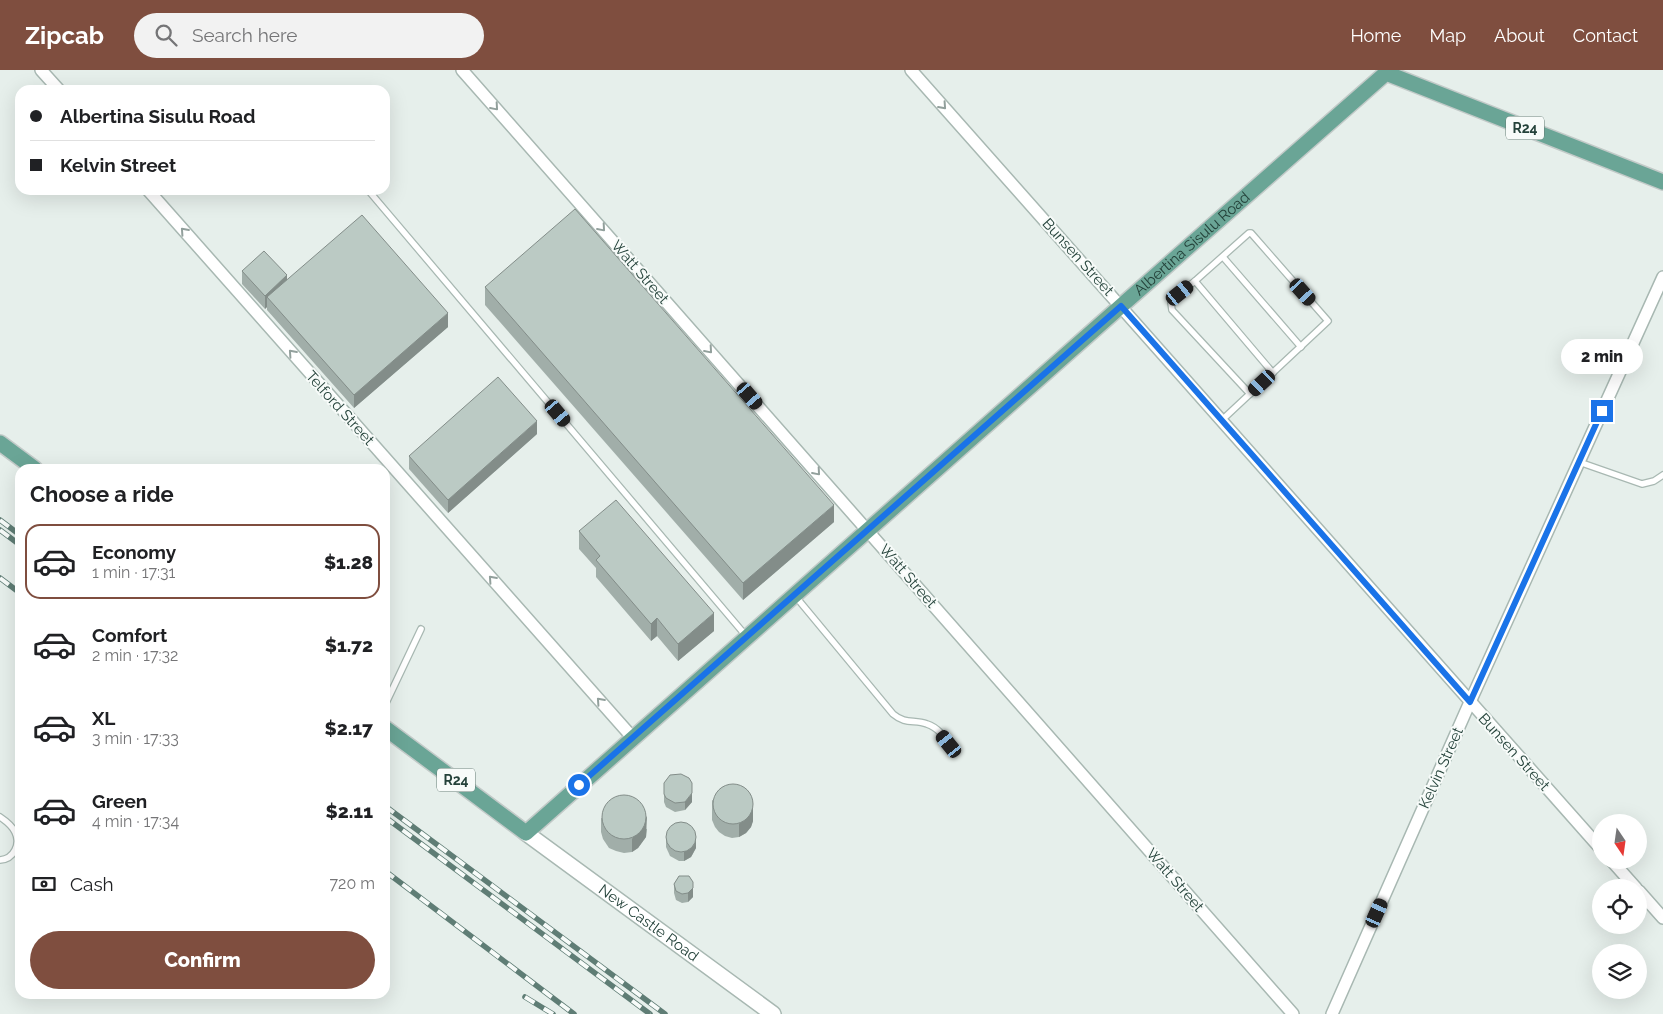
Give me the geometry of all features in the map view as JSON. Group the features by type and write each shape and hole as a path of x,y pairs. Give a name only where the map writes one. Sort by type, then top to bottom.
{"main road":[{"name":"Albertina Sisulu Road","path":"526,833 632,737 1385,72 1663,182"},
{"path":"0,443 28,464"},
{"name":"R24","path":"390,732 526,833"}],"street":[{"path":"41,70 54,85"},
{"name":"Watt Street","path":"462,70 1293,1014"},
{"name":"Bunsen Street","path":"911,70 1592,839"},
{"name":"Telford Street","path":"152,195 632,737"},
{"name":"Kelvin Street","path":"1332,1014 1470,702 1663,276"},
{"name":"New Castle Road","path":"526,833 773,1014"},
{"path":"1619,869 1628,879"},
{"path":"1647,900 1663,918"}],"lane":[{"path":"372,195 747,637"},
{"path":"1222,420 1301,347 1328,321 1249,233 1171,303 1172,310 1250,394"},
{"path":"1223,257 1301,347"},
{"path":"1195,281 1273,373"},
{"path":"1579,462 1642,484 1654,481 1663,474"},
{"path":"794,595 893,714 900,720 927,724 934,728 956,752"},
{"path":"390,694 421,629"},
{"path":"0,817 15,832"},
{"path":"0,860 13,855 15,850"}],"building":[{"path":"575,209 834,505 743,583 485,287"},
{"path":"362,215 448,313 354,395 267,297"},
{"path":"264,251 287,275 265,296 242,271"},
{"path":"498,377 537,421 448,500 409,456"},
{"path":"616,500 714,613 678,644 657,618 651,624 596,560 600,556 579,531"},
{"path":"681,774 689,778 692,783 692,793 685,802 675,803 666,798 664,783 670,775"},
{"path":"737,784 744,787 750,793 753,804 752,812 744,821 737,824 729,824 722,821 714,812 713,800 716,793 725,785"},
{"path":"628,795 640,801 645,808 645,826 640,833 633,838 620,839 612,836 605,829 602,813 605,805 612,798"},
{"path":"681,822 687,823 695,831 695,843 687,851 681,852 675,851 667,843 666,837 667,831 675,823"},
{"path":"679,876 689,876 693,882 693,888 688,893 682,894 676,891 674,884"}],"railway":[{"path":"0,520 15,531"},
{"path":"0,530 15,541"},
{"path":"0,578 15,589"},
{"path":"390,810 665,1014"},
{"path":"390,821 650,1014"},
{"path":"390,875 574,1014"},
{"path":"525,997 553,1014"}],"route":[{"path":"579,785 1121,306 1470,702 1602,411"}]}
